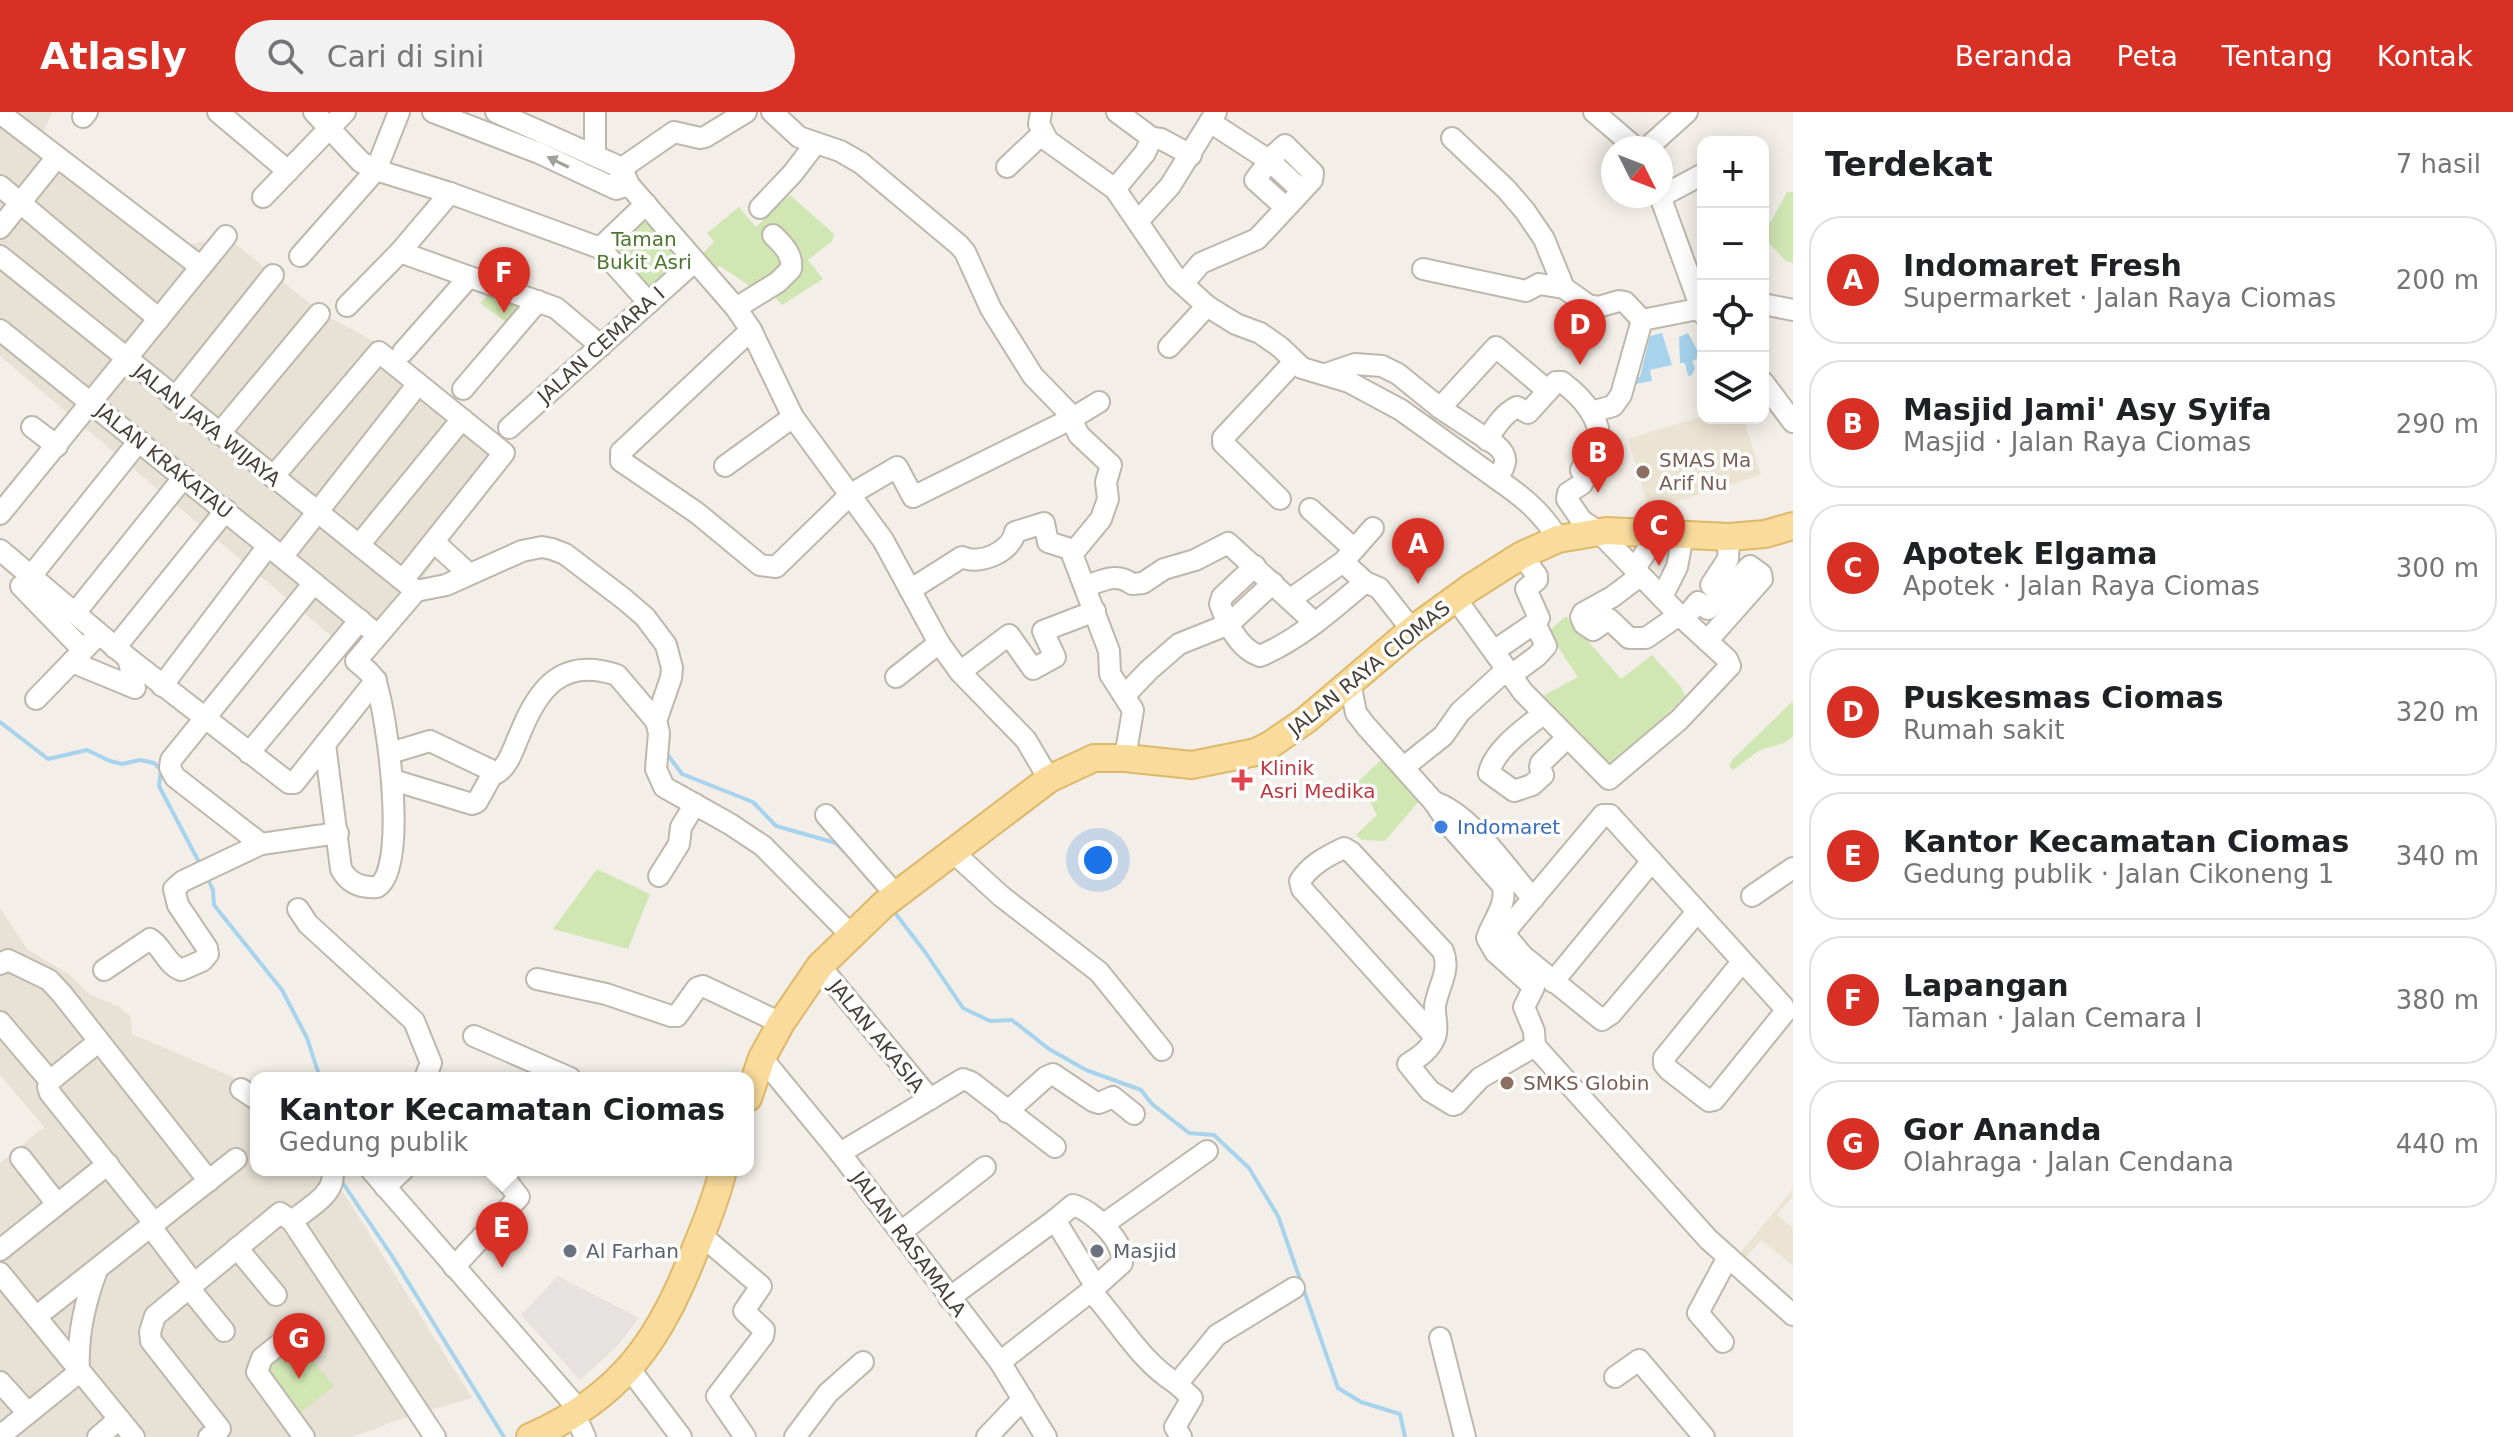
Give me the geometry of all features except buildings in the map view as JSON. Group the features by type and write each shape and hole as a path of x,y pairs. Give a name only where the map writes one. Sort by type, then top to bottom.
{"main road":[{"name":"JALAN RAYA CIOMAS","path":"754,1081 762,1058 781,1023 820,966 890,900 1049,779 1094,758 1192,765 1256,752 1288,734 1412,630 1522,555 1558,539 1598,531 1729,537 1765,534 1793,526"},
{"path":"538,1436 580,1421 611,1389 657,1332 678,1295 721,1176"}],"street":[{"path":"218,112 288,171"},
{"path":"314,112 361,162 376,170 450,193 600,248 649,303"},
{"path":"263,197 345,112"},
{"path":"300,256 376,170 399,112"},
{"path":"433,112 475,120 539,153 622,181"},
{"path":"496,112 595,155 646,204 736,308 751,330 793,417 883,540 939,643 960,672 1026,740 1049,779"},
{"path":"595,112 595,155"},
{"path":"622,181 674,132 700,138 746,112"},
{"path":"772,112 799,137 840,151 861,163 959,245 991,309 1033,376 1071,419 1079,435 1111,465 1106,482 1108,499 1101,519 1073,550 1111,658 1110,674 1132,704 1134,716 1125,758"},
{"path":"1117,112 1152,138 1161,139 1191,155"},
{"path":"1594,112 1622,136"},
{"path":"1660,136 1687,112"},
{"path":"0,113 201,267"},
{"path":"1139,220 1170,186 1213,117 1270,161"},
{"path":"1007,167 1042,122 1060,152 1115,189 1139,220 1165,263 1207,306 1236,324 1260,333 1310,372 1326,374 1368,390 1401,410 1532,505 1558,539"},
{"path":"1115,189 1145,153 1152,138"},
{"path":"1452,138 1506,189 1532,220 1544,239 1564,288"},
{"path":"760,208 816,143"},
{"path":"1183,284 1201,263 1257,239 1312,180 1313,173 1288,147 1282,147 1255,180 1285,207"},
{"path":"0,228 57,157"},
{"path":"1673,190 1697,177"},
{"path":"0,186 159,319"},
{"path":"347,306 400,252 450,193"},
{"path":"600,248 646,204"},
{"path":"1664,208 1697,297"},
{"path":"736,308 778,282 791,269 791,259 786,249 773,235"},
{"path":"0,514 226,236"},
{"path":"400,252 556,308 601,346"},
{"name":"JALAN JAYA WIJAYA","path":"0,256 410,586"},
{"name":"JALAN CEMARA I","path":"509,428 694,262"},
{"path":"1423,269 1526,291 1539,284 1564,288 1588,305 1598,307 1625,302 1642,320"},
{"path":"174,399 273,275"},
{"path":"403,352 469,277"},
{"path":"463,389 538,301"},
{"path":"1769,305 1793,310"},
{"path":"1169,347 1207,306"},
{"path":"1642,320 1697,311"},
{"path":"219,434 319,314"},
{"path":"1591,412 1613,406 1621,395 1642,320"},
{"name":"JALAN KRAKATAU","path":"0,330 378,635"},
{"path":"751,330 621,452 621,461 697,513 766,567 776,567 851,494 897,467 913,497 1071,419 1099,402"},
{"path":"1440,408 1496,347 1548,391"},
{"path":"273,477 379,352 504,453 434,542 378,635 356,661"},
{"path":"1280,499 1223,443 1223,438 1294,362"},
{"path":"1326,374 1355,364 1382,366 1398,374 1440,408 1504,452 1507,459 1497,479"},
{"path":"1456,599 1508,673 1543,714 1607,778 1613,779 1687,713 1730,666 1727,659 1681,617 1598,531 1582,521 1567,499 1568,493 1582,484 1585,478 1581,470 1587,457 1600,443 1599,429 1577,393 1562,382 1556,382 1528,413 1517,407 1512,409 1487,440"},
{"path":"162,686 275,552 318,513 418,384"},
{"path":"1769,390 1793,422"},
{"path":"725,466 793,417"},
{"path":"359,545 462,419"},
{"path":"32,427 57,446"},
{"path":"26,581 139,441"},
{"path":"75,613 184,477"},
{"path":"1310,509 1349,556 1365,582 1379,588 1412,630"},
{"path":"122,653 226,510"},
{"path":"910,590 962,557 970,561 979,560 1008,548 1014,541 1015,532 1044,523 1048,542 1073,550"},
{"path":"1295,596 1349,556 1373,528"},
{"path":"1671,533 1612,597 1581,617 1584,624 1593,630 1609,619 1629,638 1646,638 1681,617 1698,602 1706,610 1750,566 1762,576 1707,641"},
{"path":"1662,597 1677,567 1671,533"},
{"path":"1721,596 1711,585 1728,559 1729,537"},
{"path":"434,542 469,574"},
{"path":"1086,586 1121,577 1132,584 1143,583 1164,569 1195,560 1228,543 1315,623"},
{"path":"410,586 441,586 522,551 542,547 565,554 645,617 666,645 672,668 671,678 656,721"},
{"path":"0,550 26,581 77,656 135,688 122,653"},
{"path":"1494,651 1539,618 1526,589 1537,580 1537,576 1522,555"},
{"path":"1255,566 1220,600 1229,624 1242,643 1260,656 1315,623 1365,582"},
{"path":"26,581 75,613 162,686 289,783 294,783 376,680"},
{"path":"261,844 175,777 170,768 171,760 314,583"},
{"path":"1125,695 1179,644 1229,624 1273,583"},
{"path":"960,672 1009,635 1033,669 1055,657 1043,631 1095,611"},
{"path":"249,753 360,620"},
{"path":"1404,767 1443,736 1458,714 1508,673 1537,656 1546,646 1535,623"},
{"path":"36,699 99,634"},
{"path":"896,677 939,643"},
{"path":"325,744 340,862 345,877 355,884 372,887 383,884 391,857 393,780 390,753 376,680 338,645"},
{"path":"393,780 472,804 477,802 493,773 505,766 525,720 543,689 566,674 591,671 617,675 656,721 659,733 656,769 664,787 763,846 851,935"},
{"path":"1350,682 1356,713 1434,802 1450,826 1505,891 1487,938 1495,952 1534,987 1524,1007 1534,1031 1535,1046 1708,1239 1793,1315"},
{"path":"1543,714 1504,749 1489,773 1514,791 1532,785 1543,775 1540,765 1567,738"},
{"path":"390,753 430,741 493,773"},
{"path":"1434,802 1445,805 1481,838 1533,899"},
{"path":"659,876 679,844 681,827 695,804"},
{"path":"826,815 890,900"},
{"path":"1697,912 1607,1019 1602,1020 1523,956 1506,936 1509,927 1603,815 1610,815 1783,1006 1785,1012 1714,1100 1709,1101 1669,1070 1664,1058 1742,962"},
{"path":"104,970 150,939 172,967 181,970 202,961 208,954 207,948 174,895 174,889 183,881 261,844 338,833"},
{"path":"1435,1037 1302,889 1300,881 1304,874 1325,856 1344,848 1351,852 1443,951 1447,966 1435,1005 1435,1037 1429,1048 1408,1064 1430,1091 1453,1105 1480,1078 1535,1046"},
{"path":"954,853 1001,896 1099,972 1162,1050"},
{"path":"1553,982 1652,861"},
{"path":"1752,896 1793,868"},
{"path":"298,909 308,924 414,1021 431,1063 427,1072"},
{"path":"0,964 8,960 49,980 209,1181"},
{"name":"JALAN AKASIA","path":"820,966 930,1099 840,1153"},
{"path":"537,979 606,994 671,1016 677,1016 697,988 703,986 781,1023"},
{"path":"0,1022 50,1081"},
{"path":"474,1036 556,1072"},
{"path":"98,1042 50,1081 50,1093 153,1225 224,1331"},
{"name":"JALAN RASAMALA","path":"762,1058 840,1153 1000,1362 1046,1437"},
{"path":"1007,1112 1053,1074 1093,1101 1099,1103 1113,1097 1134,1114"},
{"path":"930,1099 963,1079 971,1082 1055,1147"},
{"path":"1104,1224 1207,1151"},
{"path":"21,1158 57,1204"},
{"path":"37,1316 236,1159"},
{"path":"3,1242 108,1164"},
{"path":"901,1232 985,1167"},
{"path":"292,1221 330,1189 334,1176"},
{"path":"376,1176 580,1421"},
{"path":"385,1187 397,1176"},
{"path":"454,1267 519,1197 503,1176"},
{"path":"949,1298 1073,1205 1086,1210 1104,1224 1124,1258 1118,1269 1000,1362"},
{"path":"209,1437 220,1429 151,1341 150,1332 155,1316 280,1213 292,1221 435,1437"},
{"path":"1055,1220 1094,1289 1142,1355 1192,1398 1175,1427 1181,1437"},
{"path":"701,1235 761,1286 744,1311 764,1330 763,1336 717,1396 745,1437"},
{"path":"237,1248 276,1295"},
{"path":"1723,1342 1698,1313 1728,1257"},
{"path":"80,1373 78,1351 84,1308 97,1270"},
{"path":"0,1273 134,1437"},
{"path":"1177,1384 1217,1335 1294,1288"},
{"path":"1440,1338 1465,1437"},
{"path":"277,1346 262,1358 257,1372 304,1437"},
{"path":"1615,1377 1639,1360 1704,1437"},
{"path":"795,1437 828,1393 863,1362"},
{"path":"629,1368 681,1437"},
{"path":"3,1431 80,1373"},
{"path":"0,1382 28,1413"},
{"path":"987,1437 1023,1399"},
{"path":"98,1437 119,1419"}],"shaded area":[{"path":"0,112 52,112 43,133 190,244 228,238 322,313 375,342 517,448 362,662 0,356"},
{"path":"1697,418 1697,424 1745,424 1761,475 1649,510 1628,439"},
{"path":"0,908 27,949 70,975 89,994 119,1007 131,1017 132,1034 237,1079 250,1091 250,1176 333,1176 472,1398 415,1414 352,1437 0,1437 0,1163 44,1127 0,1075"},
{"path":"1793,1189 1793,1196 1777,1215 1793,1228 1793,1266 1761,1240 1742,1262 1735,1259"},
{"path":"558,1276 639,1318 617,1346 580,1380 521,1315"}],"green space":[{"path":"1787,192 1793,192 1793,263 1786,261 1769,243 1769,222"},
{"path":"790,195 834,234 832,241 808,260 823,279 782,305 766,288 757,291 720,266 715,270 700,256 714,242 707,233 739,207 756,227"},
{"name":"Taman Bukit Asri","path":"646,204 694,262 649,303 600,248"},
{"path":"493,291 523,304 506,322 480,303"},
{"path":"1566,616 1621,679 1652,655 1681,687 1685,696 1599,782 1526,705 1578,677 1548,632"},
{"path":"1793,701 1793,737 1760,750 1733,770 1729,766 1733,759"},
{"path":"1392,749 1421,784 1413,795 1420,800 1385,841 1362,840 1356,835 1377,815 1356,784"},
{"path":"597,869 650,894 628,949 553,929"},
{"path":"299,1344 334,1386 298,1415 264,1372"}],"water":[{"path":"1662,333 1672,365 1650,370 1652,381 1636,384 1650,336"},
{"path":"1688,333 1697,350 1697,359 1692,361 1695,368 1692,375 1688,376 1685,363 1680,363 1679,337"}],"waterway":[{"path":"490,122 543,144"},
{"path":"0,722 48,759 87,750 122,764 140,760 154,763 161,770 159,786 200,864"},
{"path":"665,751 682,774 753,802 776,826 836,843 849,856"},
{"path":"206,875 213,890 214,905 282,990 307,1038 318,1072"},
{"path":"892,909 963,1008 990,1021 1012,1020 1049,1049 1086,1070 1141,1090 1152,1104 1189,1133 1214,1135 1249,1168 1278,1216 1338,1388 1361,1402 1400,1414 1405,1437"},
{"path":"340,1179 392,1256 504,1437"}],"place":[{"name":"Lapangan","path":"504,313"},
{"name":"Puskesmas Ciomas","path":"1580,365"},
{"name":"SMAS Ma Arif Nu","path":"1643,472"},
{"name":"Masjid Jami' Asy Syifa","path":"1598,493"},
{"name":"Apotek Elgama","path":"1659,566"},
{"name":"Indomaret Fresh","path":"1418,584"},
{"name":"Klinik Asri Medika","path":"1242,780"},
{"name":"Indomaret","path":"1441,827"},
{"name":"SMKS Globin","path":"1507,1083"},
{"name":"Al Farhan","path":"570,1251"},
{"name":"Masjid","path":"1097,1251"},
{"name":"Kantor Kecamatan Ciomas","path":"502,1268"},
{"name":"Gor Ananda","path":"299,1379"}]}
